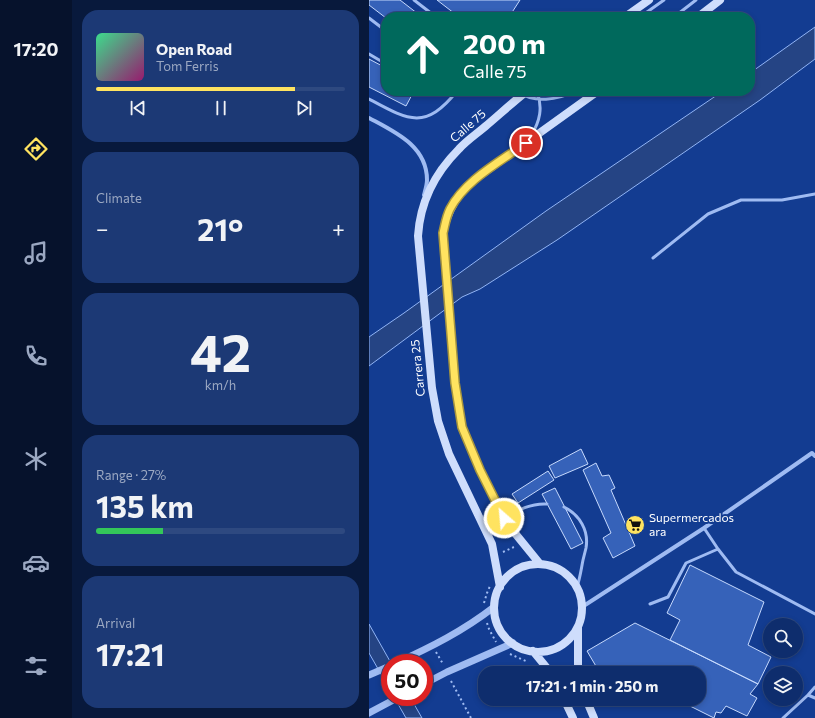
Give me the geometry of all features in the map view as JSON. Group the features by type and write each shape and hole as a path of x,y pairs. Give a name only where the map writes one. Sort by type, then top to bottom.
{"main road":[{"path":"632,12 649,0"},
{"path":"705,12 720,0"},
{"name":"Calle 75","path":"445,165 459,149 518,96"},
{"path":"540,564 504,518 480,470 462,427 455,383 443,233 446,218 450,209 462,191 591,96"},
{"name":"Carrera 25","path":"445,165 434,180 422,208 418,236 432,388 438,421 449,454 492,544 500,587"},
{"name":"Carrera 25","path":"578,627 571,636 559,646 544,651 533,651 523,648 513,643 499,628 495,618 494,607 496,596 500,587 509,575 517,569 526,566 540,564 551,566 570,578 577,587 581,597 582,607 578,627 578,666"},
{"name":"Carrera 25","path":"533,651 545,666"},
{"path":"567,706 573,718"},
{"path":"589,706 594,718"}],"street":[{"path":"369,118 400,134 414,146 423,162 427,179 422,208"},
{"path":"582,607 704,528 812,454 815,456"},
{"path":"416,654 433,646 473,623 494,607"},
{"path":"433,679 513,643"},
{"path":"369,713 382,706"}],"lane":[{"path":"414,0 430,12"},
{"path":"647,12 663,0"},
{"path":"680,12 696,0"},
{"path":"369,18 381,27"},
{"path":"369,54 381,61"},
{"path":"369,99 401,115 416,118 438,111 453,96"},
{"path":"532,96 540,99 556,98 561,96"},
{"path":"526,143 540,118 539,96"},
{"path":"653,258 708,214 741,200 782,200 815,194"},
{"path":"504,518 523,507 535,504 547,504"},
{"path":"564,507 575,514 580,520 586,538 586,548 577,587"},
{"path":"704,528 736,572 815,614"},
{"path":"649,604 668,597 686,563 718,549"},
{"path":"783,718 815,687"},
{"path":"808,695 815,698"}],"path":[{"path":"495,556 523,543"},
{"path":"485,620 494,639 500,646"},
{"path":"433,646 471,718"},
{"path":"506,651 515,657 532,663"}],"water":[{"path":"815,27 815,59 760,100 557,240 480,289 462,297 369,366 369,337 546,211 716,96 755,96 755,69"},
{"path":"369,624 386,654 381,654 381,674 369,653"},
{"path":"399,706 415,706 422,718 406,718"}],"building":[{"path":"369,0 400,0 416,12 381,12 381,14 369,5"},
{"path":"437,0 520,0 512,12 453,12"},
{"path":"369,59 381,65 381,93 369,87"},
{"path":"387,96 411,96 406,106"},
{"path":"581,449 588,464 555,478 549,466"},
{"path":"596,463 602,476 609,475 615,488 611,490 635,546 613,558 603,538 611,533 583,470"},
{"path":"548,471 554,480 518,503 512,494"},
{"path":"555,488 583,543 571,549 542,494"},
{"path":"690,565 764,602 748,645 763,653 763,658 771,658 767,666 763,666 763,674 758,684 670,640 680,620 667,613"},
{"path":"635,623 758,684 750,694 757,698 747,716 726,706 721,713 716,712 714,718 690,706 706,706 706,666 596,666 587,651"}],"place":[{"name":"Supermercados ara","path":"635,525"}],"route":[{"path":"504,518 480,470 462,427 455,383 443,233 446,218 450,209 462,191 474,180 526,143"}]}
